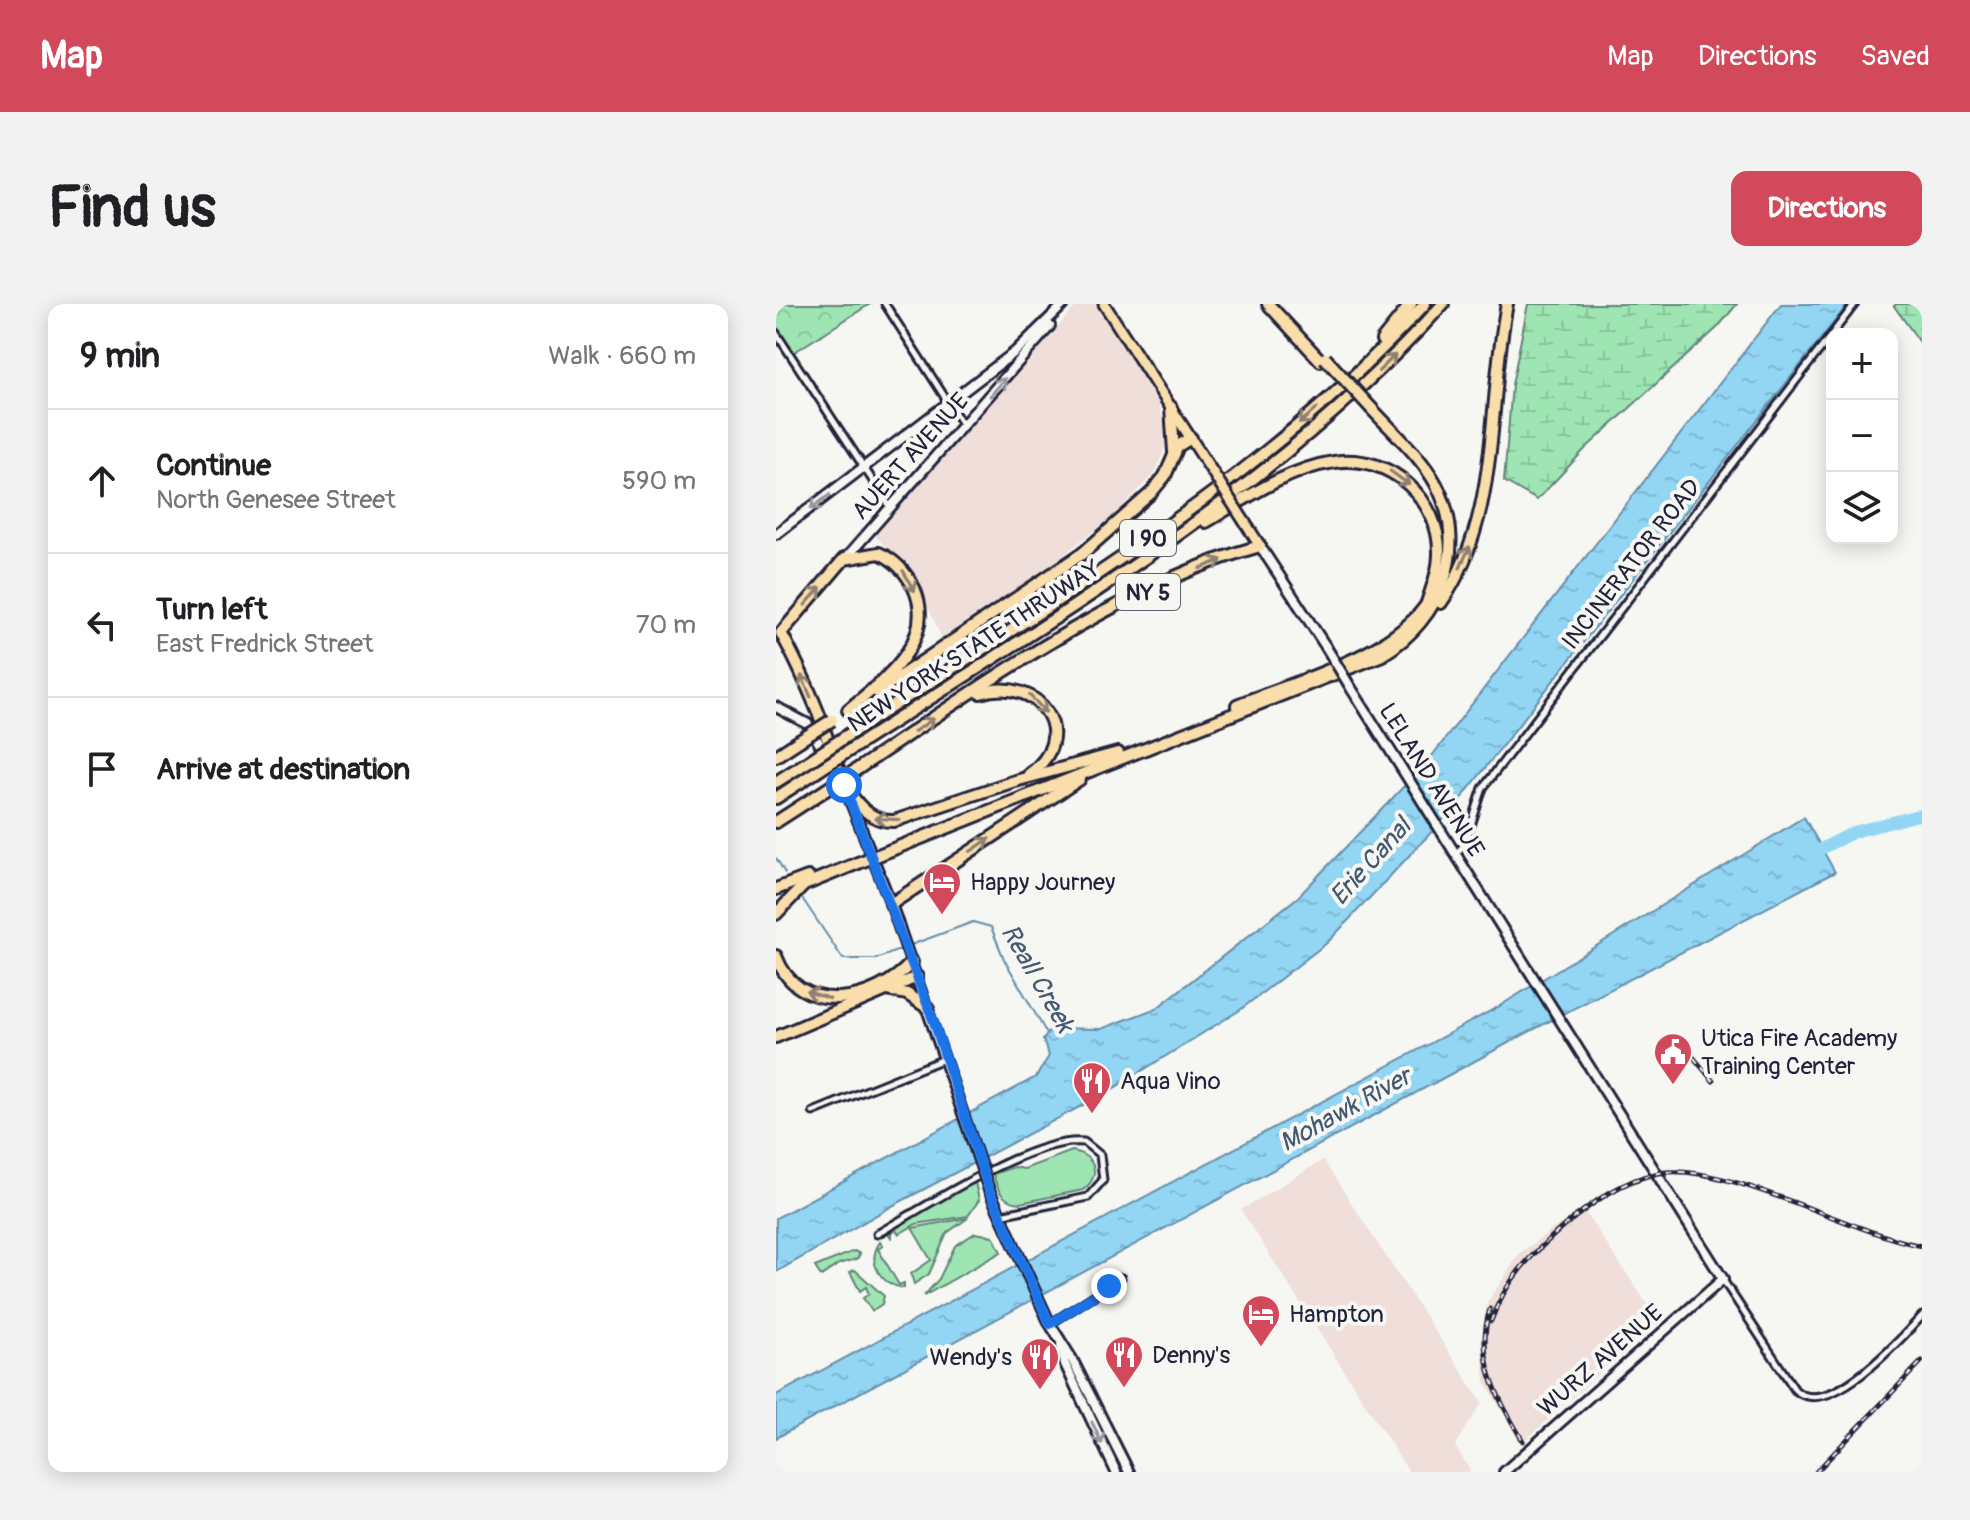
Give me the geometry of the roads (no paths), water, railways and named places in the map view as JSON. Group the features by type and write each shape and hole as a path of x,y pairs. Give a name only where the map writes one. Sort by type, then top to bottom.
{"highway":[{"path":"1268,304 1426,468 1444,503 1451,544 1448,568 1435,604 1423,622"},
{"path":"1274,304 1323,360"},
{"path":"1353,376 1411,304"},
{"name":"NEW YORK STATE THRUWAY","path":"776,782 1171,523 1275,444 1353,376 1425,304"},
{"name":"NEW YORK STATE THRUWAY","path":"776,798 1153,553 1292,449 1377,372 1443,304"},
{"path":"776,889 856,861 1382,655 1412,635 1448,592 1477,528 1484,495 1507,304"},
{"path":"1171,407 1173,454"},
{"path":"889,848 1379,647 1397,636 1425,607 1443,570 1445,535 1440,507 1414,460 1369,409"},
{"path":"776,756 980,626 1083,553 1159,484 1173,454 1181,443 1191,438"},
{"path":"1153,553 1283,479 1333,462 1360,461 1389,470 1404,479 1426,506 1436,527 1440,558 1425,607"},
{"name":"NY 5","path":"776,822 967,698 1114,609 1161,585 1260,546"},
{"path":"844,559 872,552 889,557 908,577 919,606 917,633 910,650 885,679 848,710"},
{"name":"AUERT AVENUE","path":"778,632 844,559"},
{"path":"778,632 817,711 846,790 867,813 884,822 906,818 1015,781 1120,753"},
{"path":"967,698 990,690 1016,689 1037,700 1045,709 1052,734 1047,755 1038,768 1015,781"},
{"path":"891,904 1106,764"},
{"path":"776,914 804,885 856,861"},
{"path":"776,956 793,984 827,1000 843,999 891,982 911,958"},
{"path":"776,1037 917,977"},
{"path":"885,991 907,994 928,1008"}],"main road":[{"path":"776,534 1023,346 1066,304"},
{"name":"AUERT AVENUE","path":"844,559 1066,304"},
{"name":"LELAND AVENUE","path":"1104,304 1326,647 1723,1279"},
{"path":"776,707 808,724 846,790 911,958 999,1215 1059,1342 1072,1359 1129,1472"},
{"name":"WURZ AVENUE","path":"1504,1472 1723,1279"},
{"path":"1059,1342 1065,1364 1116,1472"}],"street":[{"path":"885,304 963,425"},
{"name":"INCINERATOR ROAD","path":"1455,855 1465,844 1483,788 1855,304"},
{"path":"776,333 891,508"},
{"path":"813,1112 945,1059"},
{"path":"877,1234 990,1171 1073,1141 1092,1146 1103,1164 1099,1188 1088,1197 999,1215"},
{"path":"1050,1324 1121,1278"},
{"path":"1723,1279 1795,1390 1808,1398 1823,1396 1852,1381 1887,1354 1922,1316"}],"water":[{"name":"Erie Canal","path":"1781,304 1848,304 1826,328 1826,332 1453,809 1328,942 1240,1010 1108,1092 896,1204 776,1272 776,1218 1036,1077 1049,1056 1043,1040 1052,1028 1101,1029 1157,1008 1298,897 1428,761"},
{"path":"1804,817 1835,872 1523,1035 776,1438 776,1395 1498,1007"}],"waterway":[{"name":"Mohawk River","path":"1809,855 1854,832 1922,814"},
{"name":"Reall Creek","path":"776,858 785,873"},
{"name":"Reall Creek","path":"802,898 843,959 876,959 902,949"},
{"name":"Reall Creek","path":"908,946 973,922 991,927 1004,959 1047,1034"}],"railway":[{"path":"1694,1058 1713,1081"},
{"path":"1491,1321 1512,1280 1564,1226 1620,1187 1659,1173 1686,1172 1752,1187 1893,1239 1922,1246"},
{"path":"1490,1309 1486,1327 1487,1362 1505,1410 1523,1441"},
{"path":"1816,1472 1922,1361"}],"place":[{"name":"Happy Journey","path":"942,916"},
{"name":"Utica Fire Academy Training Center","path":"1673,1086"},
{"name":"Aqua Vino","path":"1092,1115"},
{"name":"Hampton","path":"1261,1348"},
{"name":"Denny's","path":"1124,1389"},
{"name":"Wendy's","path":"1040,1391"}]}
